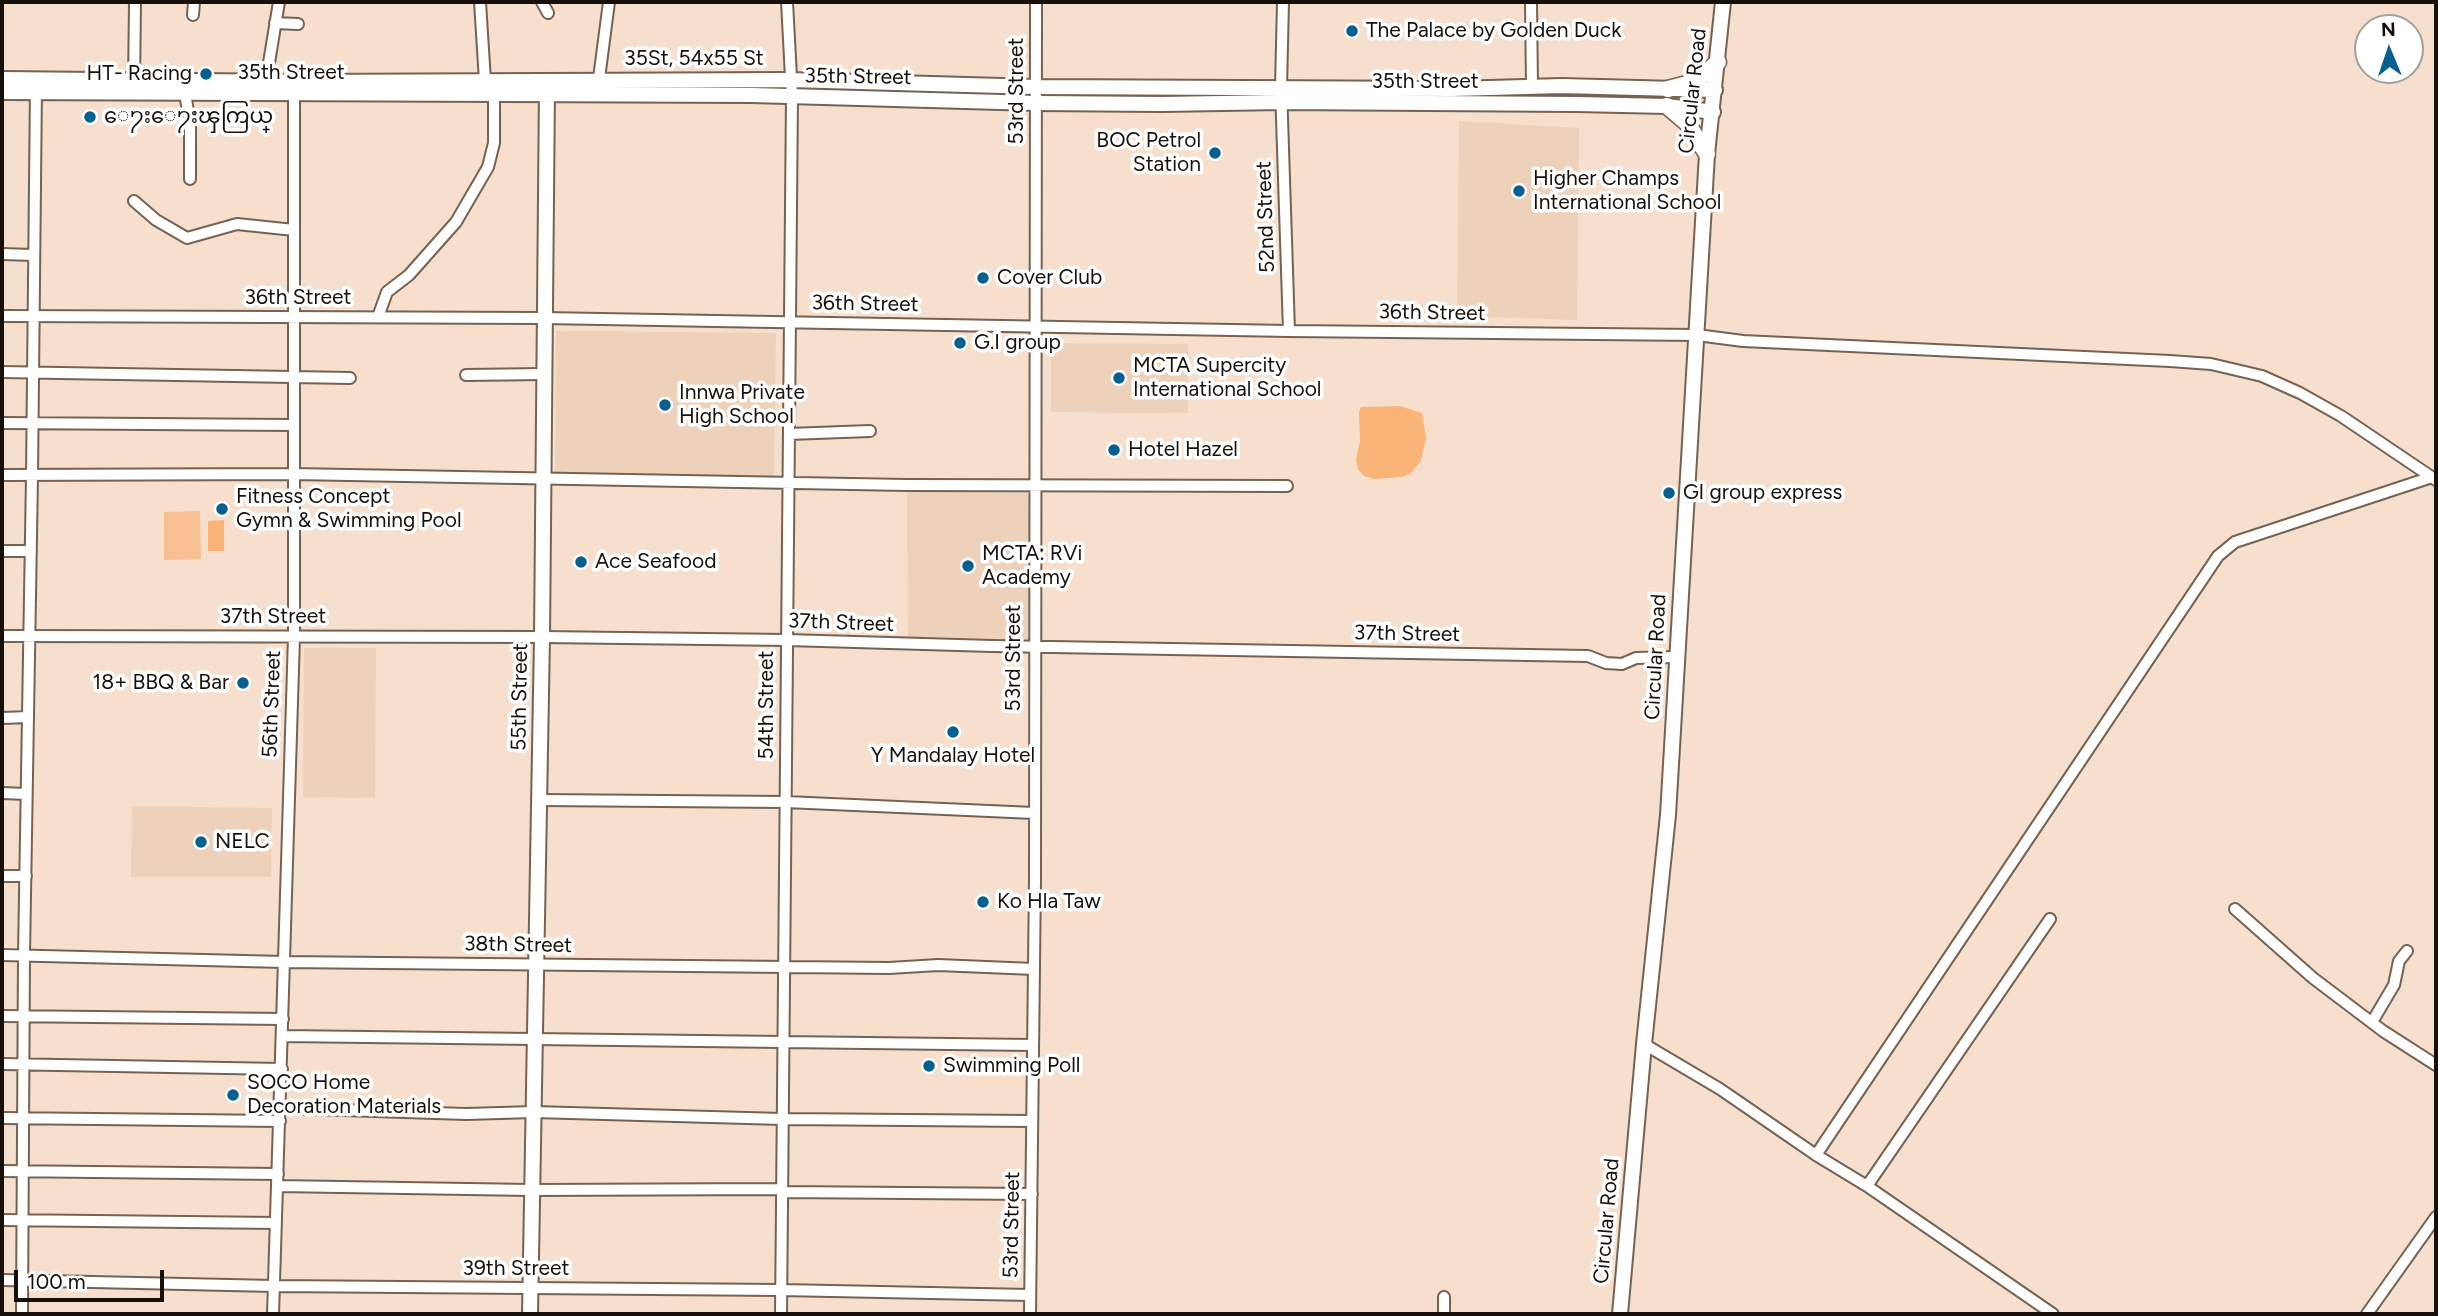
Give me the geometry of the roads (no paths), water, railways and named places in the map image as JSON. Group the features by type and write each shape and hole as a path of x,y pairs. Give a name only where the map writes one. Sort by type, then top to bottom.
{"highway":[{"path":"1668,89 1702,77 1718,62"},
{"path":"1667,106 1687,123 1707,155"}],"main road":[{"name":"Circular Road","path":"1620,1314 1644,1044 1667,828 1707,155 1723,2"},
{"path":"2,79 36,86"},
{"path":"134,87 266,80 294,88 485,81 546,88 598,88"},
{"name":"35St, 54x55 St","path":"598,88 790,80 1037,88"},
{"name":"35th Street","path":"2,92 36,86 134,87 185,94 294,88 494,94 546,88"},
{"path":"1576,104 1577,86"},
{"name":"35th Street","path":"598,88 1036,103 1577,86 1715,90"},
{"name":"55th Street","path":"530,1314 542,637 546,88"},
{"name":"35th Street","path":"1037,88 1667,106 1713,113"}],"street":[{"path":"134,87 135,2"},
{"path":"193,15 194,2"},
{"path":"266,80 279,2"},
{"path":"480,2 485,81"},
{"path":"542,2 548,13"},
{"path":"598,88 608,2"},
{"name":"54th Street","path":"781,1314 792,96 787,2"},
{"name":"53rd Street","path":"1030,1314 1034,969 1036,2"},
{"name":"52nd Street","path":"1283,2 1281,95 1289,331"},
{"path":"1531,2 1532,87"},
{"path":"275,23 298,24"},
{"path":"22,1314 36,86"},
{"name":"56th Street","path":"273,1314 294,637 294,88"},
{"path":"185,94 190,121 190,178"},
{"path":"378,317 387,292 409,275 456,222 488,167 494,142 494,94"},
{"path":"134,201 156,220 185,237 237,224 294,230"},
{"path":"2,254 33,255"},
{"name":"36th Street","path":"2,316 544,318 1697,335 1743,341 2170,361 2211,364 2262,376 2341,416 2434,479"},
{"path":"2,372 350,378"},
{"path":"466,375 544,374"},
{"path":"2,424 293,425"},
{"path":"789,433 870,431"},
{"path":"2,475 293,474 788,483 1287,486"},
{"path":"1816,1155 2218,556 2235,542 2434,479"},
{"path":"2,551 31,551"},
{"name":"37th Street","path":"2,636 787,640 1588,656 1606,663 1622,664 1636,659 1676,657"},
{"path":"2,718 28,718"},
{"path":"2,793 26,794"},
{"path":"539,800 786,802 1034,813"},
{"path":"2,876 26,876"},
{"path":"2235,909 2313,978 2436,1065"},
{"path":"1867,1186 2050,919"},
{"path":"2372,1022 2394,985 2399,961 2407,951"},
{"name":"38th Street","path":"2,955 284,962 889,968 938,965 1034,969"},
{"path":"2,1016 283,1019"},
{"path":"283,1036 1033,1045"},
{"path":"1644,1044 1867,1186 2053,1314"},
{"path":"2,1064 282,1069"},
{"path":"281,1108 782,1119 1032,1121"},
{"path":"2,1118 280,1121"},
{"path":"2,1171 531,1189 1032,1194"},
{"path":"2367,1314 2436,1217"},
{"path":"2,1220 276,1223"},
{"name":"39th Street","path":"2,1280 1030,1295"},
{"path":"1444,1297 1444,1314"}],"place":[{"name":"The Palace by Golden Duck","path":"1352,31"},
{"name":"HT- Racing","path":"206,74"},
{"name":"ေ႒းေ႒းၾကြယ္","path":"90,117"},
{"name":"BOC Petrol Station","path":"1215,153"},
{"name":"Higher Champs International School","path":"1519,191"},
{"name":"Cover Club","path":"983,278"},
{"name":"G.I group","path":"960,343"},
{"name":"MCTA Supercity International School","path":"1119,378"},
{"name":"Innwa Private High School","path":"665,405"},
{"name":"Hotel Hazel","path":"1114,450"},
{"name":"GI group express","path":"1669,493"},
{"name":"Fitness Concept Gymn & Swimming Pool","path":"222,509"},
{"name":"Ace Seafood","path":"581,562"},
{"name":"MCTA: RVi Academy","path":"968,566"},
{"name":"18+ BBQ & Bar","path":"243,683"},
{"name":"Y Mandalay Hotel","path":"953,732"},
{"name":"NELC","path":"201,842"},
{"name":"Ko Hla Taw","path":"983,902"},
{"name":"Swimming Poll","path":"929,1066"},
{"name":"SOCO Home Decoration Materials","path":"233,1095"}]}
